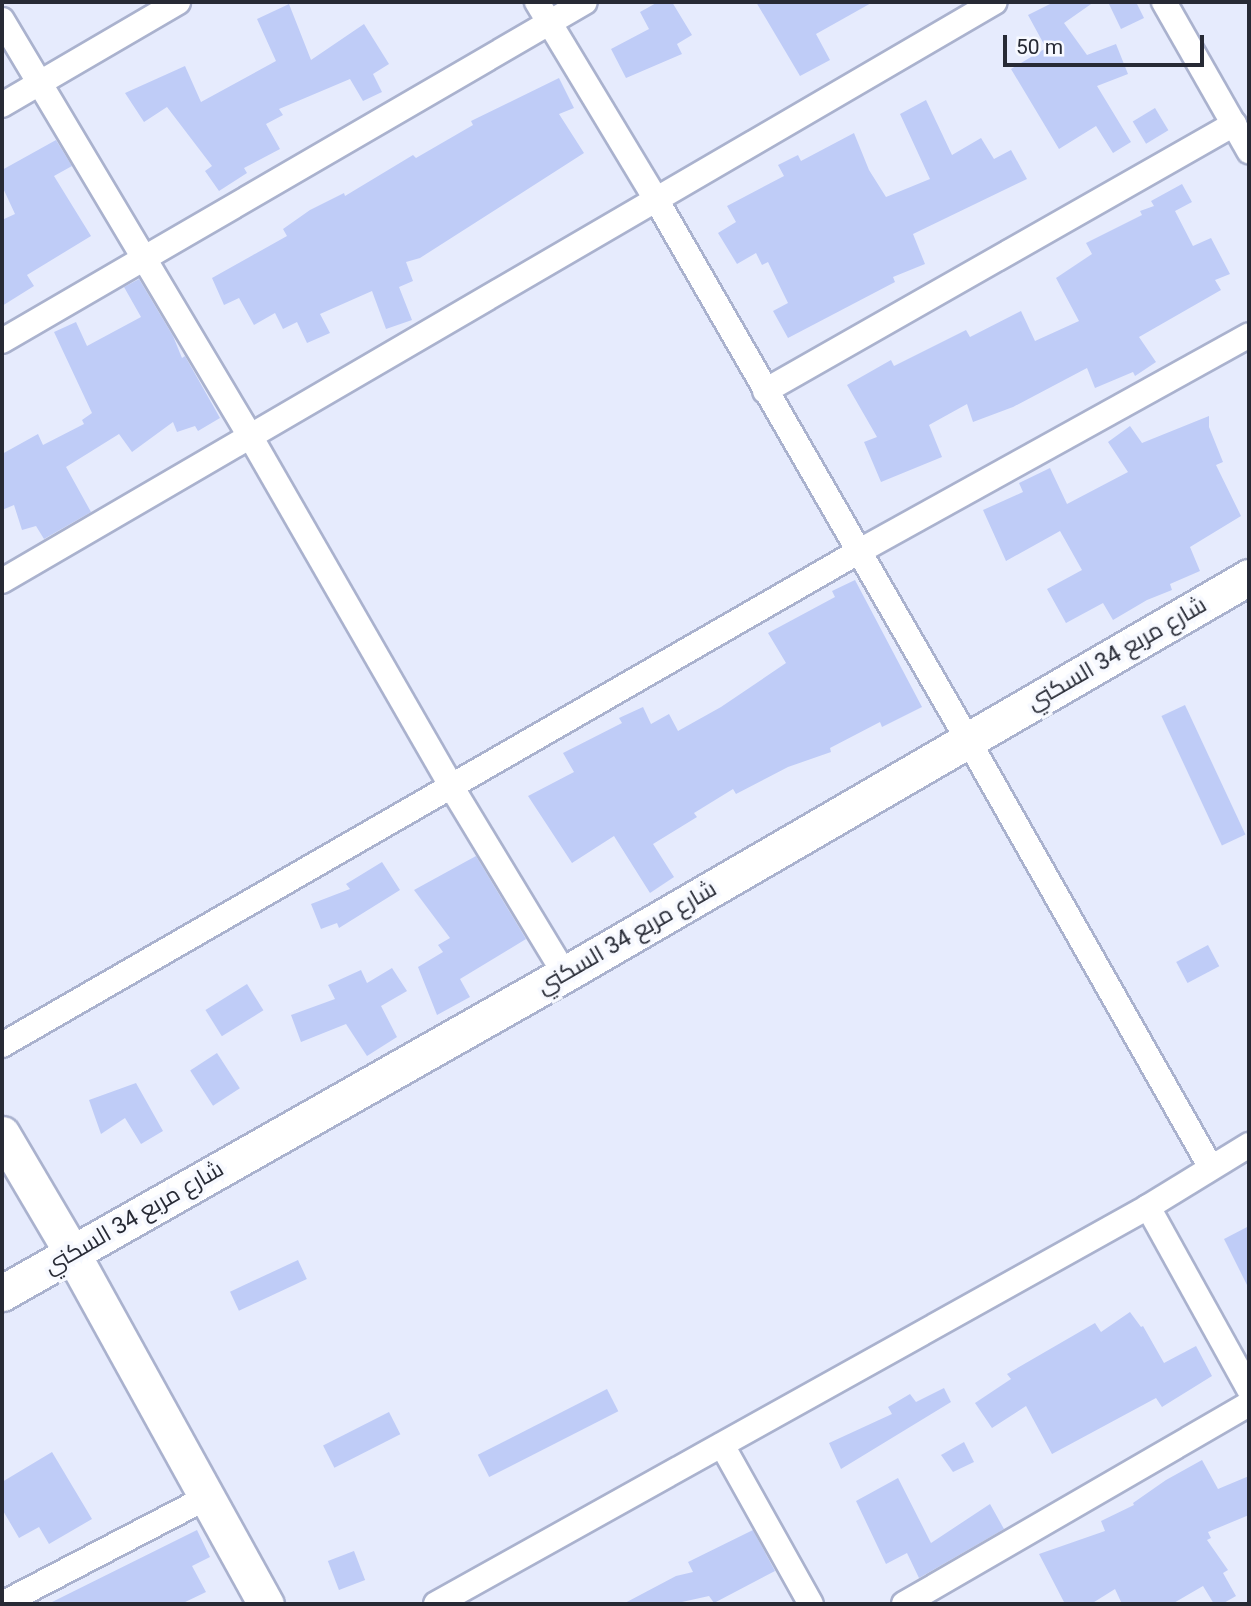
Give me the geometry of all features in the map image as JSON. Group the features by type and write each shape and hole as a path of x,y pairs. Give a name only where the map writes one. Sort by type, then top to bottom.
{"street":[{"path":"2,104 178,2"},
{"path":"537,2 657,201 1211,1168"},
{"path":"2,341 585,2"},
{"path":"2,581 995,2"},
{"path":"1164,2 1249,152"},
{"path":"2,20 142,259 250,436 451,786 565,974"},
{"path":"765,391 1234,124"},
{"path":"2,1045 858,552 1249,335"},
{"name":"شارع مربع 34 السكني","path":"2,1293 565,974 1249,578"},
{"path":"2,1134 72,1253 267,1604"},
{"path":"436,1604 1148,1207 1249,1145"},
{"path":"1148,1207 1249,1389"},
{"path":"904,1604 1249,1404"},
{"path":"722,1445 811,1604"},
{"path":"2,1604 206,1498"}],"building":[{"path":"658,2 672,2 692,35 677,44 682,54 626,78 611,49 649,29 640,12"},
{"path":"756,2 873,2 816,34 830,60 800,76"},
{"path":"1054,2 1094,2 1064,23 1087,55 1116,44 1128,74 1097,86 1131,142 1113,153 1096,126 1059,149 1011,69 1046,48 1028,15"},
{"path":"1108,2 1136,2 1144,18 1121,29"},
{"path":"289,4 311,60 364,24 389,64 373,74 382,92 363,101 350,79 279,109 283,115 266,124 280,149 244,168 247,173 219,191 205,171 212,166 167,107 144,122 125,93 185,66 201,102 276,61 257,19"},
{"path":"559,78 574,108 559,114 584,153 420,258 406,262 413,281 399,287 412,320 386,329 372,291 320,314 330,333 307,343 297,322 283,329 275,313 254,325 239,298 224,305 212,278 287,236 283,229 310,210 344,193 345,196 413,155 416,158 473,125 471,121"},
{"path":"926,100 952,155 981,138 994,159 1011,150 1027,179 913,234 925,264 893,277 895,282 788,338 773,311 788,303 768,262 762,265 756,253 737,264 718,233 736,222 727,206 784,176 778,165 798,155 801,161 854,133 869,170 886,197 930,179 900,114"},
{"path":"1155,108 1168,130 1146,144 1133,121"},
{"path":"56,140 72,166 54,176 91,236 27,275 34,286 2,306 2,220 15,214 2,186 2,170"},
{"path":"1182,184 1192,202 1175,211 1193,246 1211,238 1230,274 1215,280 1221,290 1139,337 1156,362 1135,376 1133,372 1095,388 1087,368 1013,407 973,422 967,404 929,425 942,457 881,482 864,442 877,437 847,385 891,360 894,366 966,330 970,337 1021,311 1035,341 1079,321 1056,278 1092,254 1086,243 1142,215 1140,211 1154,206 1151,201"},
{"path":"139,279 173,336 182,358 185,356 220,418 198,431 195,426 177,432 173,422 132,452 119,434 66,467 91,512 44,539 36,526 22,530 14,505 2,510 2,454 38,434 43,445 84,424 82,420 92,413 54,332 76,322 87,346 141,317 124,287"},
{"path":"1209,416 1209,427 1223,462 1216,465 1241,516 1190,547 1200,571 1170,584 1172,590 1147,600 1113,620 1103,603 1066,623 1047,589 1082,570 1060,531 1006,561 983,510 1023,492 1019,483 1050,468 1067,504 1128,472 1108,442 1130,426 1142,443"},
{"path":"855,580 922,707 882,727 880,722 830,748 831,752 788,767 736,794 733,789 694,813 697,817 653,844 674,877 650,893 614,836 572,863 528,796 574,772 563,753 622,723 619,718 643,707 651,724 669,714 678,731 721,707 786,663 768,633 835,597 832,591"},
{"path":"1185,705 1245,835 1222,846 1161,716"},
{"path":"476,856 526,939 460,979 470,997 437,1015 418,967 443,952 438,945 450,938 414,890"},
{"path":"382,862 400,890 339,928 337,923 321,929 311,904 350,889 346,884"},
{"path":"1208,945 1219,966 1187,983 1176,962"},
{"path":"392,968 407,991 381,1006 397,1037 367,1056 346,1024 301,1042 291,1015 335,999 328,985 361,970 367,983"},
{"path":"247,984 263,1010 222,1036 205,1010"},
{"path":"217,1053 240,1088 213,1106 190,1070"},
{"path":"136,1083 163,1131 141,1144 125,1118 101,1134 89,1100"},
{"path":"1249,1226 1249,1289 1224,1239"},
{"path":"298,1260 307,1279 239,1311 230,1292"},
{"path":"1130,1312 1141,1327 1143,1326 1164,1363 1196,1346 1212,1376 1162,1407 1156,1398 1052,1454 1026,1406 992,1428 975,1403 1011,1379 1007,1374 1095,1323 1101,1332"},
{"path":"944,1388 951,1402 841,1469 829,1443 892,1414 888,1407 910,1394 916,1402"},
{"path":"607,1389 618,1411 489,1477 478,1455"},
{"path":"389,1412 400,1434 334,1468 323,1446"},
{"path":"964,1442 974,1462 953,1472 941,1455"},
{"path":"52,1452 92,1519 49,1544 39,1527 19,1538 2,1509 2,1482"},
{"path":"1202,1460 1218,1489 1249,1476 1249,1515 1208,1532 1211,1538 1207,1540 1228,1570 1223,1573 1236,1596 1222,1604 1214,1604 1203,1586 1172,1604 1122,1604 1115,1589 1091,1604 1065,1604 1039,1554 1105,1531 1101,1521 1134,1505 1133,1503 1166,1480"},
{"path":"898,1478 931,1543 990,1504 1004,1529 919,1578 907,1553 886,1564 856,1501"},
{"path":"197,1530 210,1557 192,1566 206,1592 181,1604 48,1604"},
{"path":"753,1530 775,1571 714,1603 709,1596 673,1604 623,1604 676,1576 693,1572 688,1562"},
{"path":"354,1551 365,1580 339,1590 328,1561"}]}
